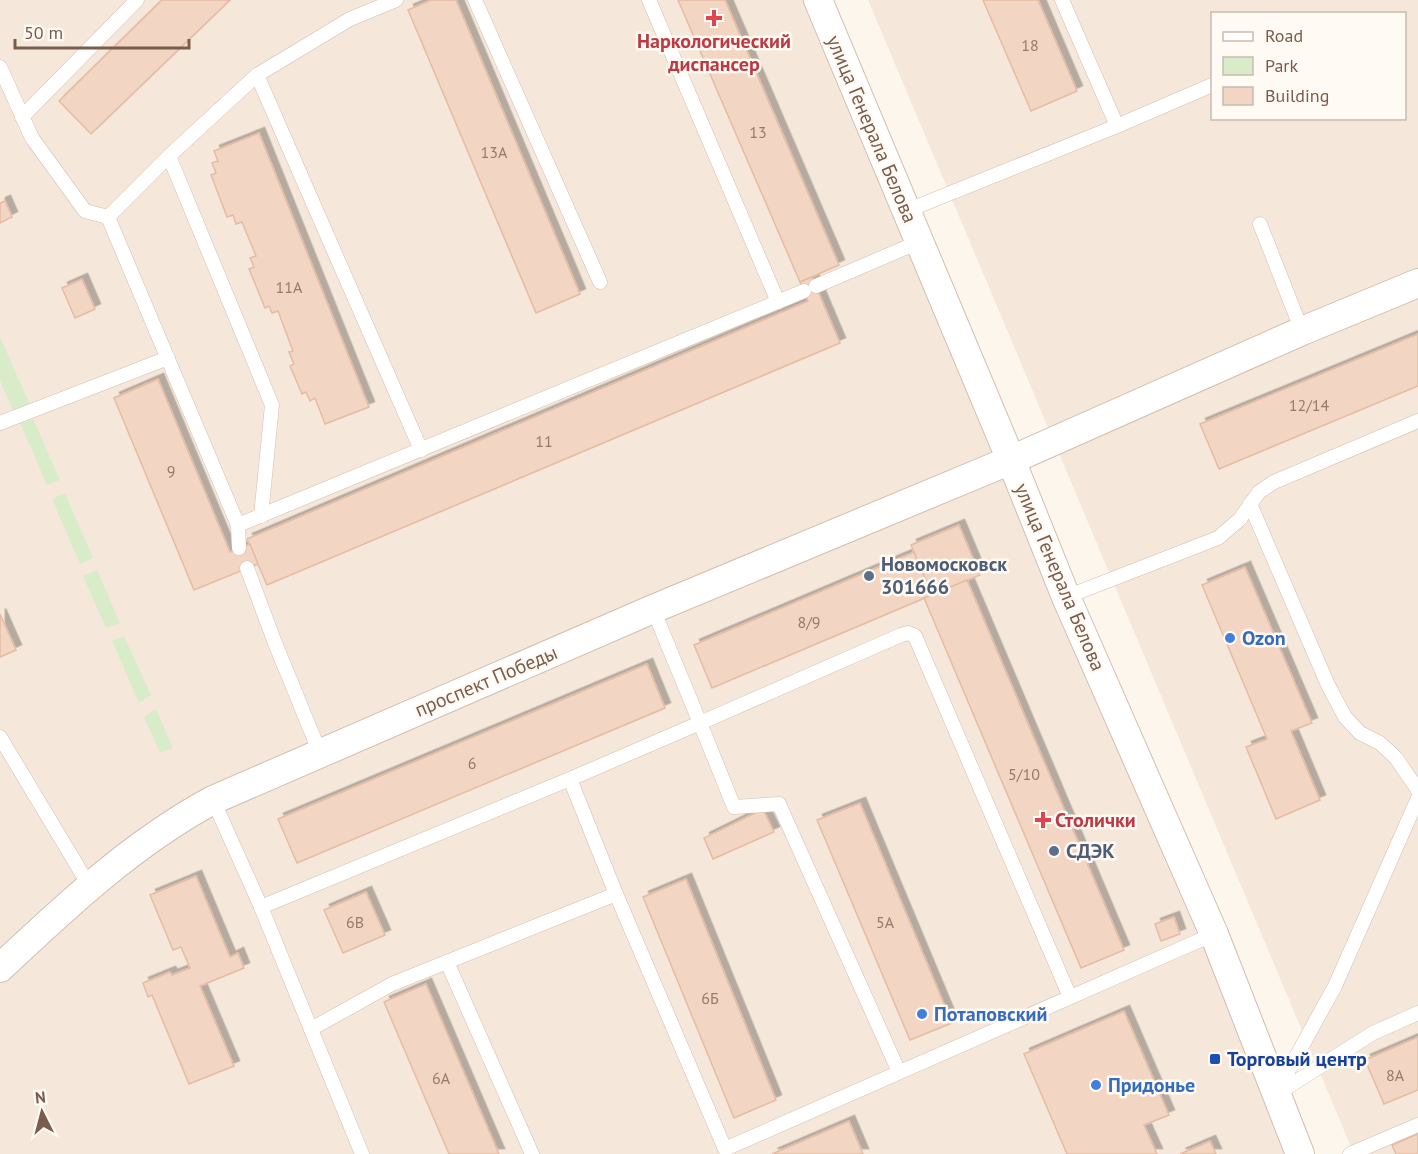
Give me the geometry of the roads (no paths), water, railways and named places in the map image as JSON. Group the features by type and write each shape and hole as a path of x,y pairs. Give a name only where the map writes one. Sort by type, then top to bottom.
{"street":[{"name":"улица Генерала Белова","path":"818,0 1066,597 1214,934 1275,1095 1300,1154"},
{"name":"проспект Победы","path":"0,968 63,909 149,840 182,816 213,800 653,609 1011,460 1302,331 1418,284"}],"lane":[{"path":"22,117 137,0"},
{"path":"108,217 169,156 257,75 350,19 396,0"},
{"path":"476,0 600,282"},
{"path":"649,0 778,302"},
{"path":"1062,0 1117,126"},
{"path":"0,67 32,138 85,211 108,217"},
{"path":"257,75 421,450"},
{"path":"906,211 1211,86"},
{"path":"169,156 272,405 261,516"},
{"path":"108,217 238,525 239,548"},
{"path":"1260,224 1302,331"},
{"path":"238,525 919,242"},
{"path":"0,423 168,358"},
{"path":"1066,597 1218,538 1240,519 1259,492 1274,482 1418,421"},
{"path":"1250,504 1328,685 1345,717 1360,733 1380,743 1396,758 1418,790"},
{"path":"247,568 320,753"},
{"path":"653,609 734,807 780,804 899,1072"},
{"path":"261,907 570,779 908,633 915,636 1070,997"},
{"path":"0,737 90,887"},
{"path":"570,779 720,1152 1214,934"},
{"path":"1275,1095 1335,986 1418,798"},
{"path":"213,800 261,907 362,1154"},
{"path":"311,1029 392,984 616,894"},
{"path":"447,962 532,1154"},
{"path":"1275,1095 1373,1033 1418,1013"},
{"path":"1350,1154 1418,1125"}],"place":[{"name":"Наркологический диспансер","path":"714,18"},
{"name":"Новомосковск 301666","path":"869,576"},
{"name":"Ozon","path":"1230,638"},
{"name":"Столички","path":"1043,820"},
{"name":"СДЭК","path":"1054,851"},
{"name":"Потаповский","path":"922,1014"},
{"name":"Торговый центр","path":"1215,1059"},
{"name":"Придонье","path":"1096,1085"}]}
